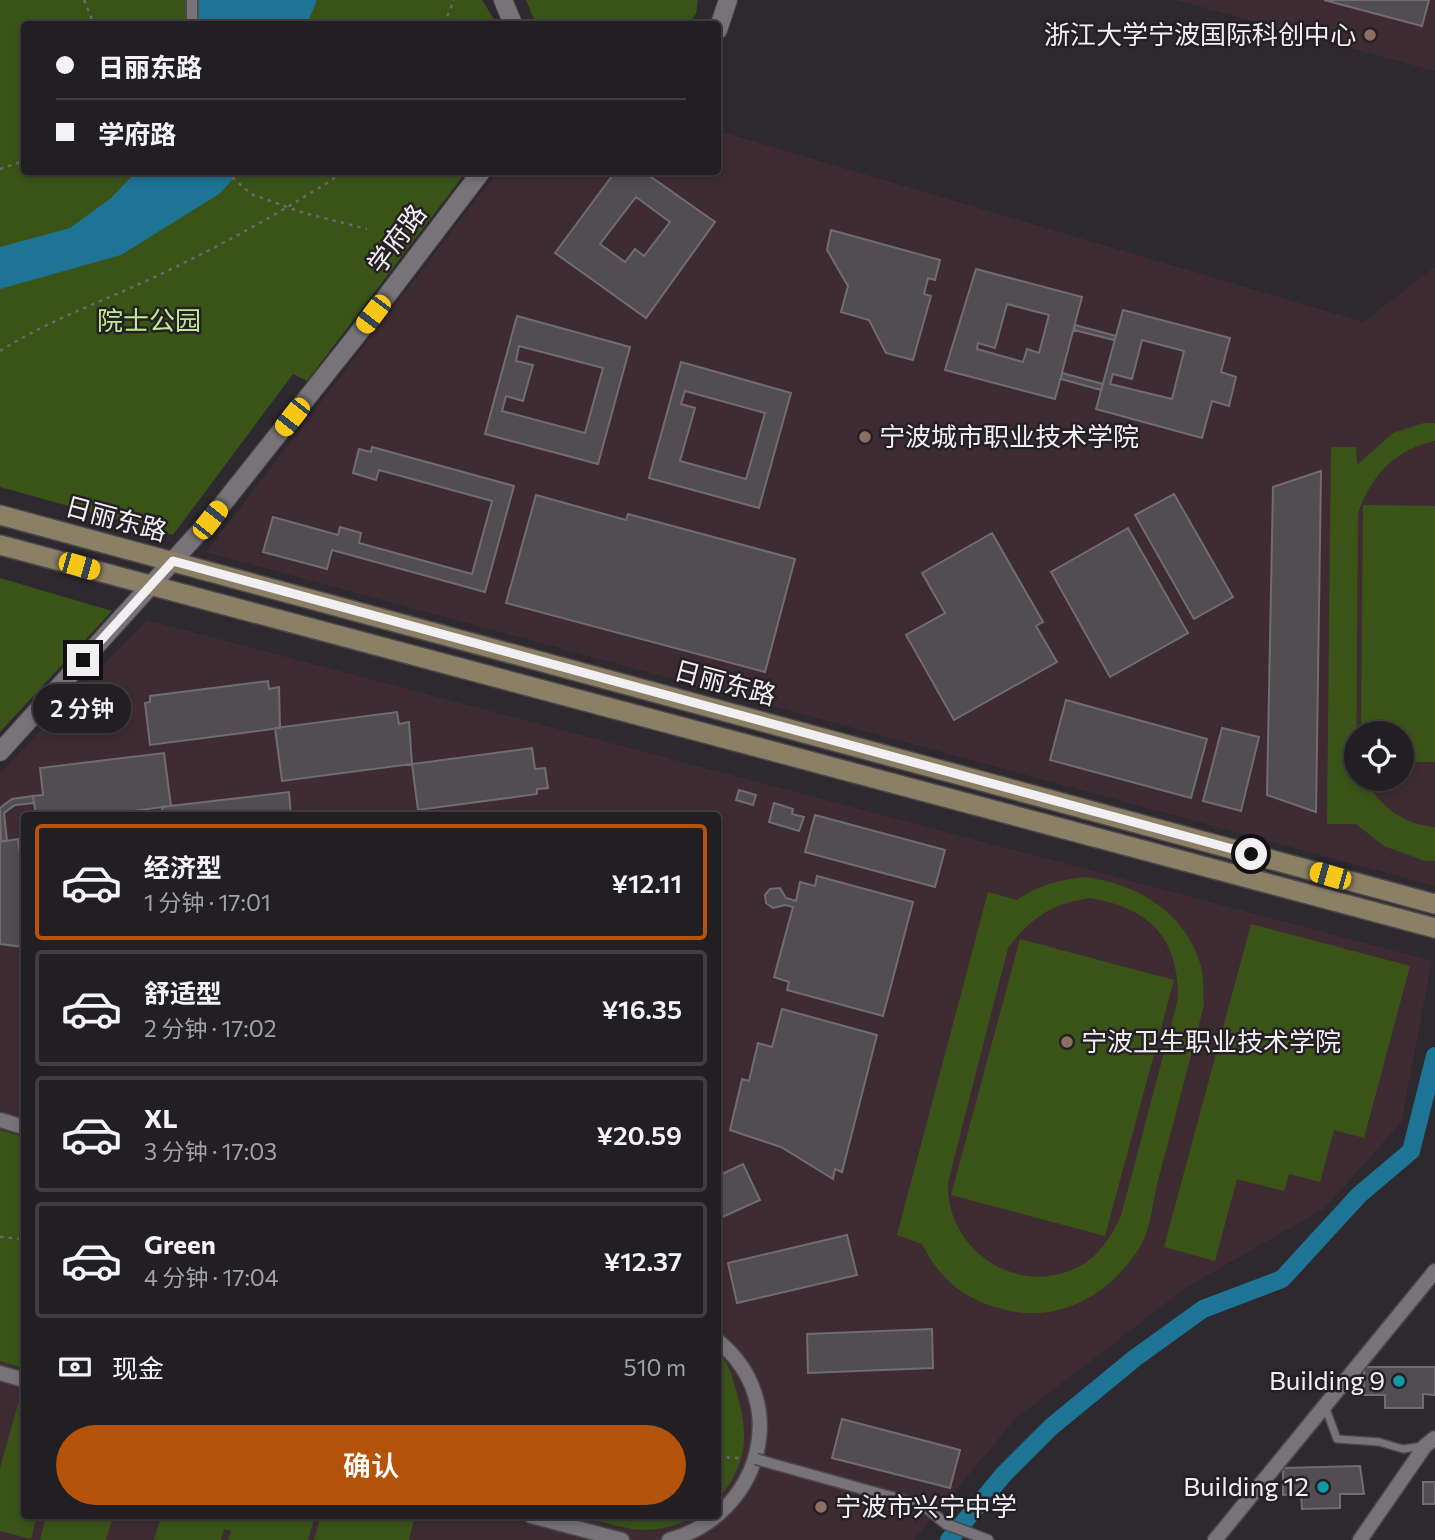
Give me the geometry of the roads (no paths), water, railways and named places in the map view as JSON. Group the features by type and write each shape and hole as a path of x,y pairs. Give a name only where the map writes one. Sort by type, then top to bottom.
{"main road":[{"name":"日丽东路","path":"0,515 1435,904"},
{"name":"日丽东路","path":"0,545 1435,928"}],"street":[{"path":"192,0 192,21"},
{"path":"503,0 512,21"},
{"path":"721,21 728,0"},
{"name":"学府路","path":"0,752 210,520 358,335 479,175"},
{"path":"0,1120 21,1126"},
{"path":"1215,1540 1435,1271"},
{"path":"721,1343 737,1357 758,1408 758,1458 738,1496 721,1512"},
{"path":"0,1373 21,1379"},
{"path":"1360,1540 1430,1442"},
{"path":"761,1460 924,1506 946,1524 988,1540"},
{"path":"542,1519 622,1540"},
{"path":"669,1540 714,1519"}],"lane":[{"path":"1325,1405 1337,1439 1379,1442 1403,1449 1430,1442"}],"water":[{"path":"193,0 317,0 308,21 192,21"},
{"path":"133,175 237,175 219,194 121,255 0,289 0,247 70,228 111,198"}],"waterway":[{"path":"949,1540 1004,1474 1051,1427 1135,1358 1203,1309 1282,1279 1359,1195 1411,1151 1435,1056"}],"place":[{"name":"浙江大学宁波国际科创中心","path":"1370,35"},
{"name":"宁波城市职业技术学院","path":"865,437"},
{"name":"宁波卫生职业技术学院","path":"1067,1042"},
{"name":"Building 9","path":"1399,1381"},
{"name":"Building 12","path":"1323,1487"},
{"name":"宁波市兴宁中学","path":"821,1507"}],"park label":[{"name":"院士公园","path":"149,321"}]}
